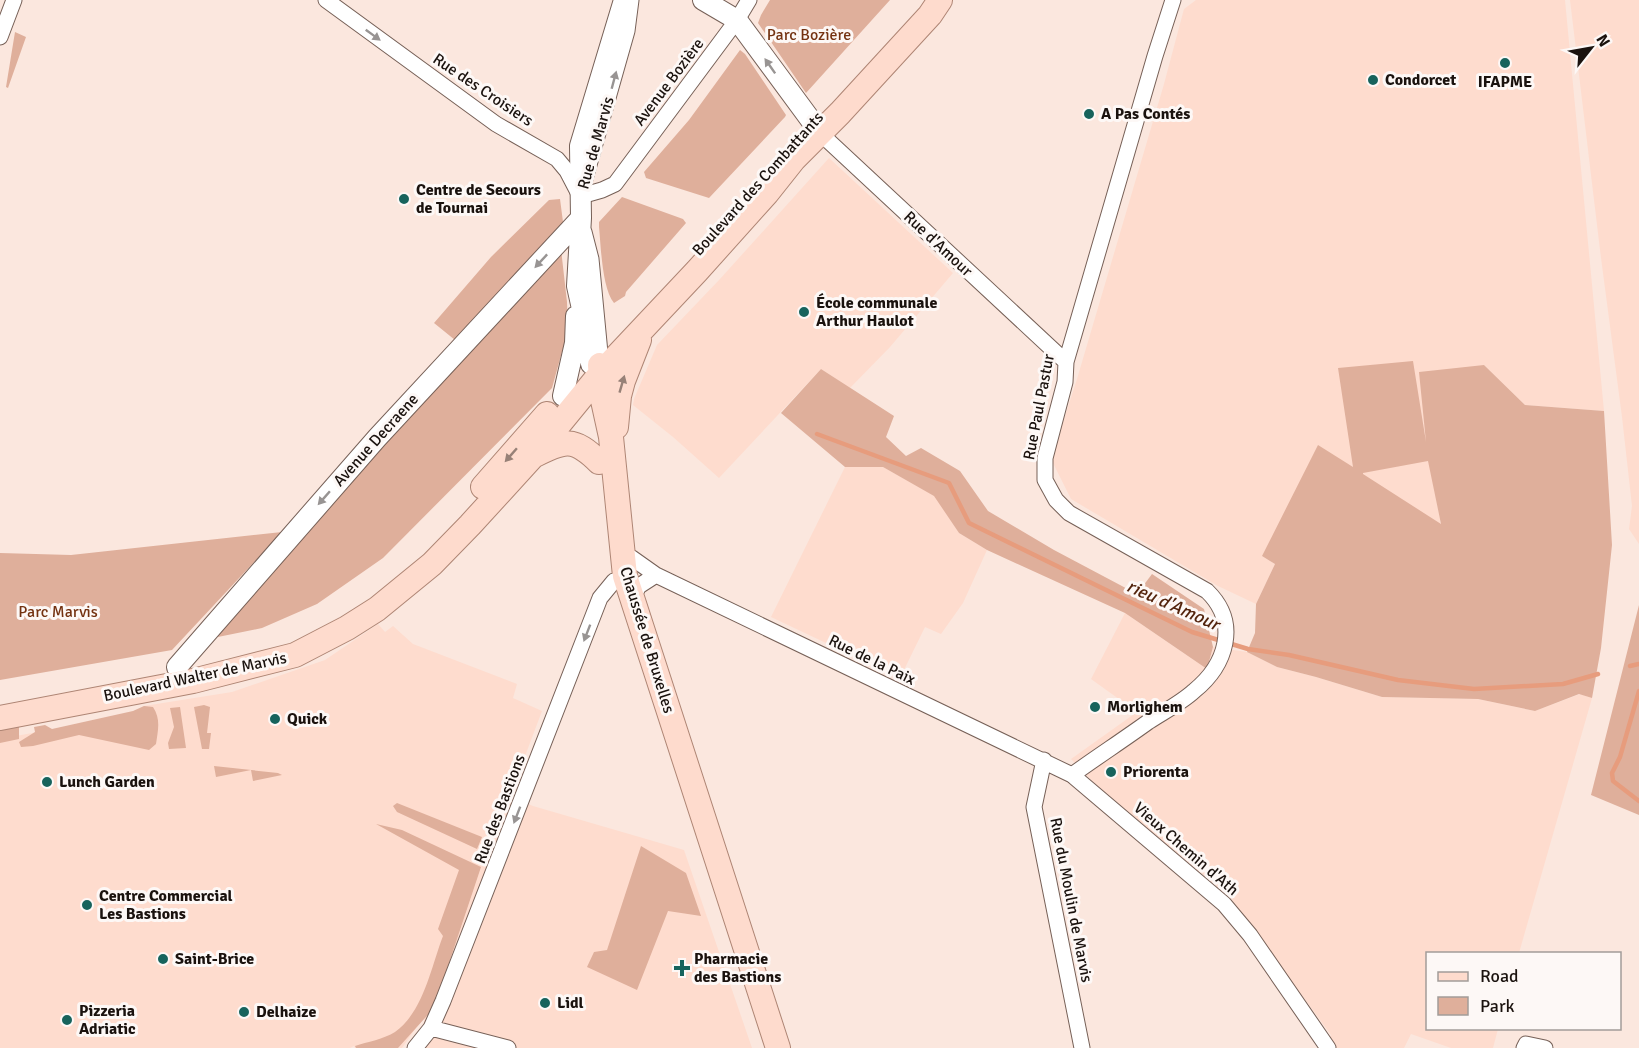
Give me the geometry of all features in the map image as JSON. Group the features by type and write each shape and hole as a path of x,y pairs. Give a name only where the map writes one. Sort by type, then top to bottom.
{"main road":[{"name":"Boulevard des Combattants","path":"596,368 641,331 760,201 922,0"},
{"name":"Boulevard des Combattants","path":"596,368 649,304 738,208 765,173 816,129 840,114 930,15 940,0"},
{"path":"611,437 616,428 618,396 622,381 637,348 641,331"},
{"name":"Boulevard Walter de Marvis","path":"0,701 234,656 289,640 370,597 428,546 563,396 596,368"},
{"name":"Boulevard Walter de Marvis","path":"0,718 193,681 295,655 347,628 377,609 432,564 533,456 596,368"},
{"name":"Chaussée de Bruxelles","path":"596,368 604,415 611,437 620,519 621,555 631,599 778,1048"},
{"name":"Chaussée de Bruxelles","path":"596,368 599,462 614,581 687,818 762,1048"},
{"path":"533,456 564,442 586,450 599,462"}],"street":[{"path":"0,37 14,0"},
{"name":"Rue des Croisiers","path":"326,0 502,128 557,159 567,171 581,196"},
{"name":"Rue de Marvis","path":"581,196 582,138 624,0"},
{"name":"Rue de Marvis","path":"581,196 627,31 631,0"},
{"path":"703,0 737,20 816,129"},
{"name":"Avenue Bozière","path":"581,196 615,184 737,20 749,0"},
{"name":"Rue Paul Pastur","path":"1072,775 1193,693 1209,677 1226,642 1226,625 1222,613 1216,600 1207,591 1069,513 1056,500 1045,480 1045,458 1065,382 1066,362 1173,0"},
{"name":"Rue d'Amour","path":"816,129 1066,362"},
{"name":"Chaussée de Bruxelles","path":"581,196 577,286 596,368"},
{"name":"Chaussée de Bruxelles","path":"580,218 591,259 596,368"},
{"name":"Avenue Decraene","path":"177,667 377,438 580,218"},
{"path":"563,396 575,343 577,286"},
{"name":"Rue de la Paix","path":"621,555 632,558 656,575 1072,775"},
{"path":"631,599 639,586 656,575"},
{"name":"Rue des Bastions","path":"415,1048 431,1028 507,841 600,598 614,581"},
{"name":"Rue du Moulin de Marvis","path":"1044,760 1034,807 1082,1048"},
{"name":"Vieux Chemin d'Ath","path":"1072,775 1224,904 1250,935 1328,1048"},
{"path":"431,1028 508,1048"},
{"path":"1524,1048 1526,1044 1545,1048"}],"shaded area":[{"path":"1196,0 1565,0 1604,411 1525,405 1484,365 1429,461 1441,524 1262,556 1275,564 1256,604 1218,586 1071,499 1051,459 1077,379 1184,9"},
{"path":"1570,0 1639,0 1639,544 1629,529 1632,506"},
{"name":"École communale Arthur Haulot","path":"829,158 953,273 890,347 850,388 821,369 719,478 633,405 634,399 657,345"},
{"path":"845,467 883,467 935,496 959,533 987,550 963,603 941,634 925,627 900,678 771,617"},
{"path":"1125,613 1207,669 1213,647 1247,652 1277,667 1382,697 1478,699 1535,711 1580,694 1592,698 1519,952 1426,952 1426,1030 1498,1030 1493,1048 1451,1048 1411,1034 1404,1048 1321,1048 1331,1035 1230,897 1095,784 1071,759 1137,712 1091,679"},
{"name":"Centre Commercial Les Bastions","path":"378,624 385,632 393,626 413,644 517,684 513,698 542,711 510,796 533,806 684,850 752,1048 420,1048 425,1015 402,1048 355,1048 354,1046 350,1048 0,1048 0,739 134,714 144,706 232,692 325,660"}],"green space":[{"name":"Parc Bozière","path":"770,0 890,0 806,93 758,23"},
{"path":"15,32 26,37 8,88 6,87"},
{"path":"740,50 786,115 785,117 709,198 646,178 644,172 689,120"},
{"path":"622,197 683,219 686,223 625,296 614,303 605,278 599,222"},
{"path":"560,199 563,222 455,340 434,323 491,257 549,200"},
{"path":"561,249 568,330 552,388 383,558 317,604 262,628 208,639 365,460"},
{"path":"1413,361 1426,442 1419,372 1484,365 1525,405 1604,411 1612,545 1601,648 1592,698 1579,694 1535,711 1478,699 1382,697 1277,667 1247,652 1255,633 1256,604 1275,564 1262,556 1318,445 1353,467 1338,368","holes":["1428,461 1441,524 1363,474 1363,473"]},
{"path":"821,369 894,416 886,437 906,456 921,448 960,471 988,511 1054,550 1137,594 1152,574 1204,609 1213,647 1207,669 1125,613 987,550 959,533 934,496 883,467 845,467 781,413"},
{"name":"Parc Marvis","path":"282,532 172,650 0,680 0,553 71,555"},
{"path":"1639,605 1639,815 1591,795"},
{"path":"204,705 210,707 207,733 211,733 209,749 202,749 194,707"},
{"path":"144,706 153,707 158,720 156,744 149,750 79,735 33,746 21,747 19,742 35,732 34,727 45,725 52,729 133,711"},
{"path":"180,707 186,748 169,749 168,743 174,727 170,708"},
{"path":"19,722 19,739 0,743 0,726"},
{"path":"214,766 251,770 216,777"},
{"path":"251,770 278,773 282,775 253,781"},
{"path":"397,803 482,837 477,849 397,812 393,806"},
{"path":"376,824 402,830 481,867 434,1008 398,1048 356,1048 355,1046 395,1032 405,1023 420,1001 443,936 438,929 459,870"},
{"path":"641,846 686,873 701,916 668,911 637,990 587,967 594,952 607,950"}],"waterway":[{"name":"rieu d'Amour","path":"817,434 949,483 969,523 1192,632 1248,649 1289,655 1398,680 1474,689 1563,684 1598,674"},
{"name":"rieu d'Amour","path":"1630,666 1639,664"},
{"path":"1639,691 1620,757 1612,773 1613,781 1639,801"}],"place":[{"name":"IFAPME","path":"1505,63"},
{"name":"Condorcet","path":"1373,80"},
{"name":"A Pas Contés","path":"1089,114"},
{"name":"Centre de Secours de Tournai","path":"404,199"},
{"name":"École communale Arthur Haulot","path":"804,312"},
{"name":"Morlighem","path":"1095,707"},
{"name":"Quick","path":"275,719"},
{"name":"Priorenta","path":"1111,772"},
{"name":"Lunch Garden","path":"47,782"},
{"name":"Centre Commercial Les Bastions","path":"87,905"},
{"name":"Saint-Brice","path":"163,959"},
{"name":"Pharmacie des Bastions","path":"682,968"},
{"name":"Lidl","path":"545,1003"},
{"name":"Delhaize","path":"244,1012"},
{"name":"Pizzeria Adriatic","path":"67,1020"}]}
